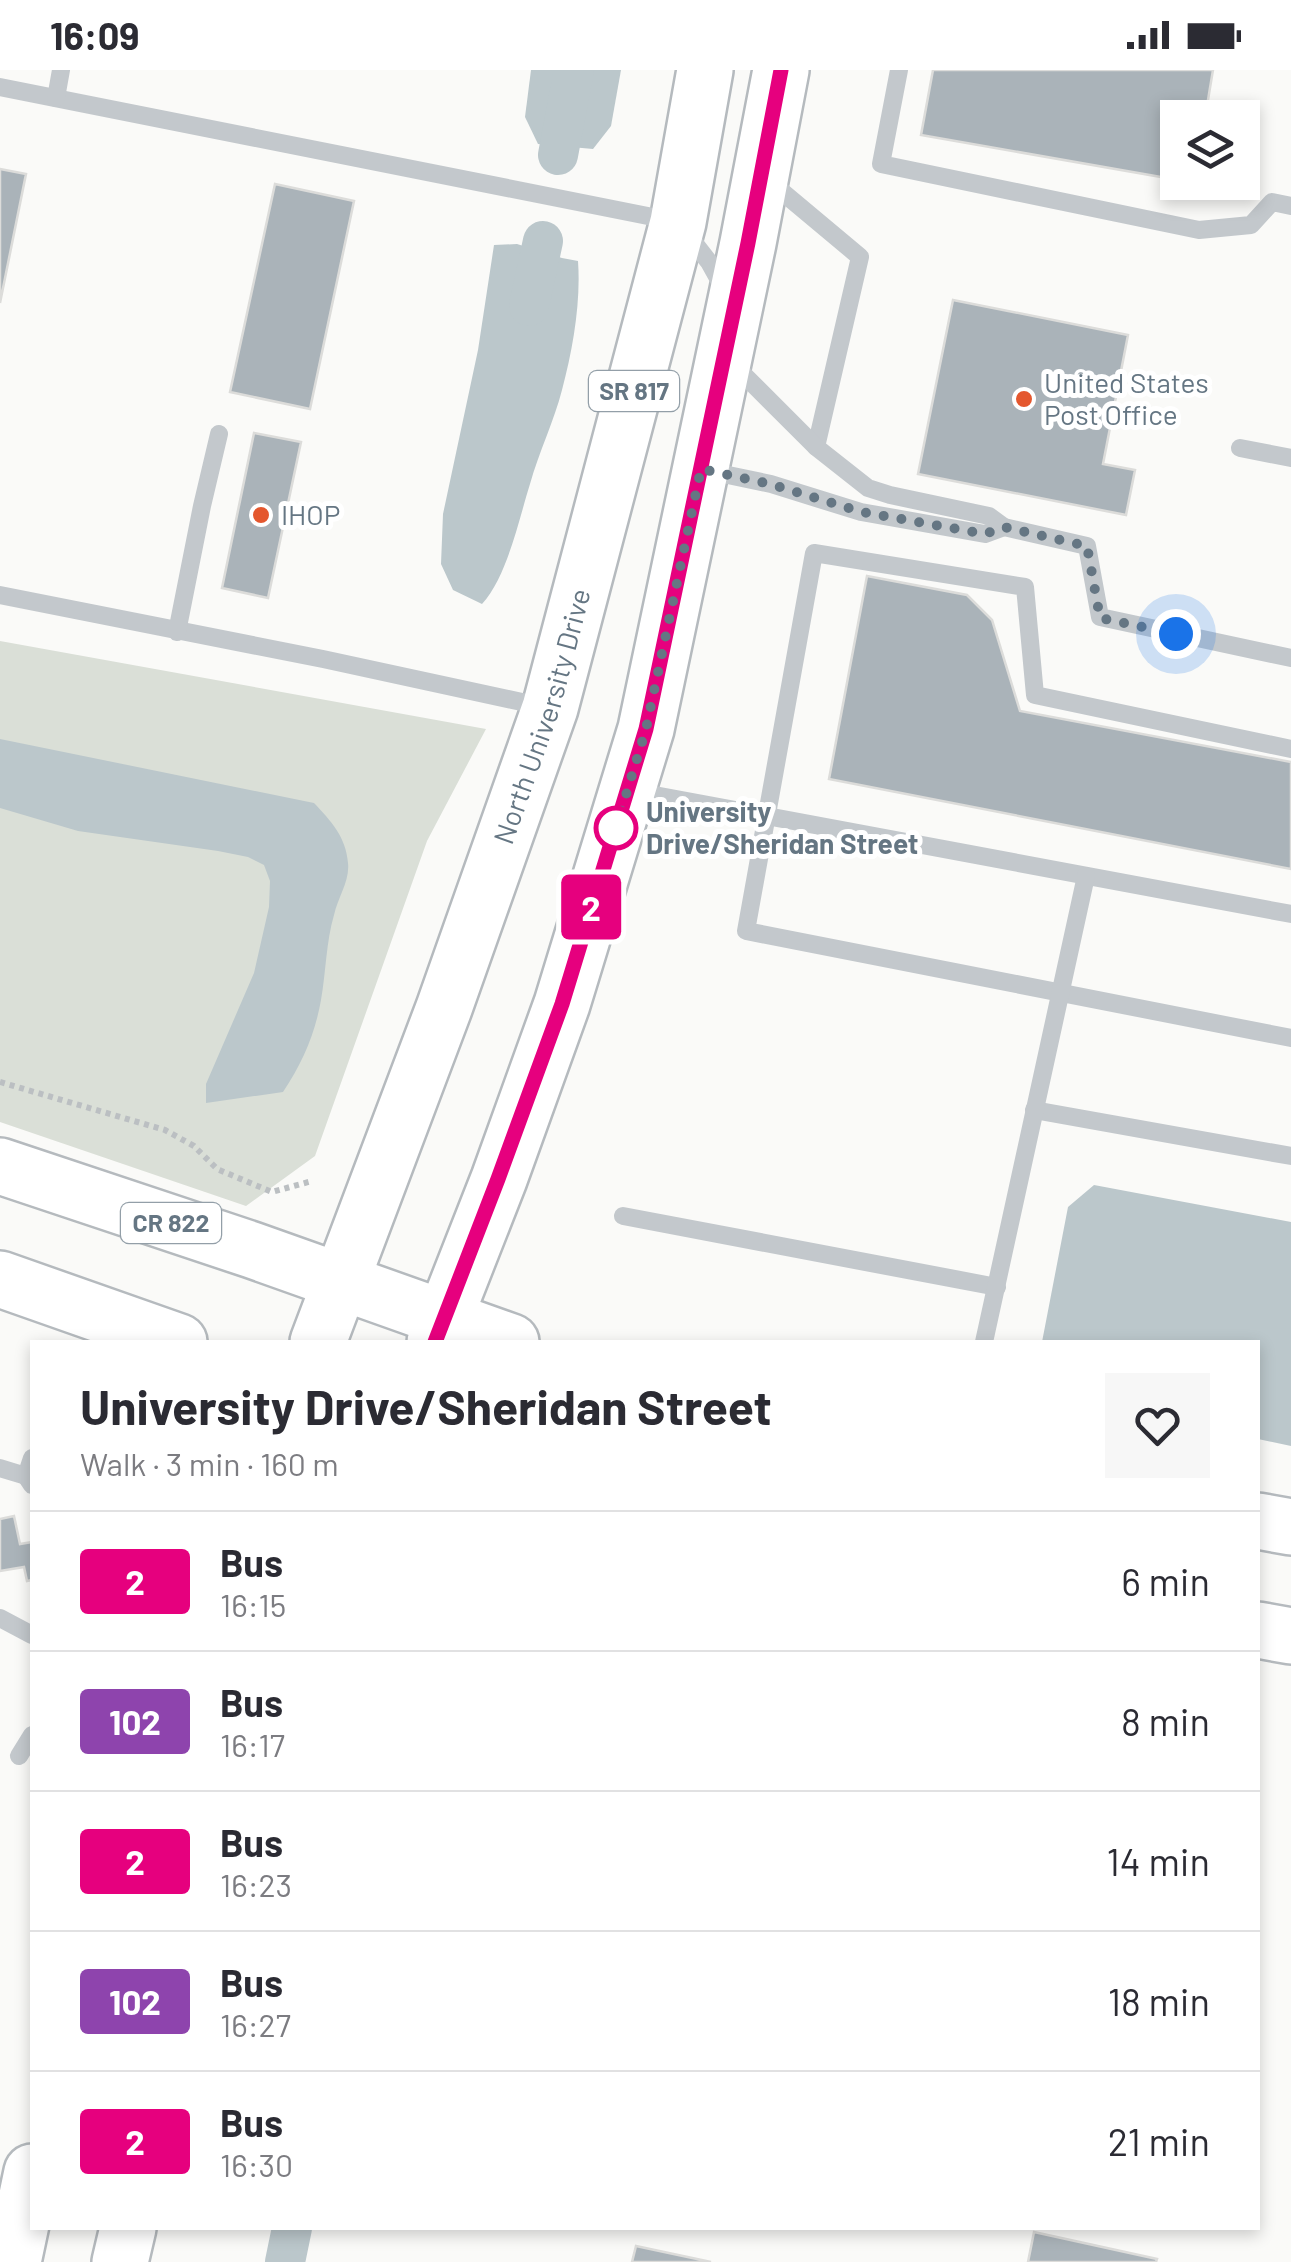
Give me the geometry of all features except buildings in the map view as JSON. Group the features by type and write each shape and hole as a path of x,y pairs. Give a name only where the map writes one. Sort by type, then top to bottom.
{"main road":[{"name":"North University Drive","path":"319,1340 444,1008 550,708 678,222 705,70"},
{"name":"SR 817","path":"440,1331 562,1004 646,729 781,70"},
{"name":"CR 822","path":"0,1166 341,1282 440,1331 498,1340"},
{"path":"0,1278 82,1316 172,1340"},
{"path":"1260,1521 1291,1528"},
{"path":"1260,1630 1291,1636"},
{"path":"14,2262 30,2182"},
{"path":"120,2262 128,2230"}],"lane":[{"path":"56,98 61,70"},
{"path":"899,70 881,164 1199,230 1251,226 1272,202 1291,206"},
{"path":"0,87 678,222 708,262 730,331 816,447 868,488 989,516 1004,527 1087,546 1100,618 1291,658"},
{"path":"761,175 860,257 816,447"},
{"path":"177,632 219,434"},
{"path":"1240,448 1291,458"},
{"path":"701,469 770,484 862,512 985,534 1004,527"},
{"path":"1291,749 1035,696 1026,587 814,553 746,932 1291,1038"},
{"path":"0,595 550,708"},
{"path":"627,790 1291,914"},
{"path":"984,1340 1086,876"},
{"path":"1034,1110 1291,1156"},
{"path":"623,1216 996,1287"},
{"path":"0,1468 29,1480"},
{"path":"0,1618 30,1635"},
{"path":"19,1756 30,1738"}],"path":[{"path":"0,1082 165,1130 194,1146 217,1169 272,1192 312,1181"}],"shaded area":[{"path":"531,70 621,70 611,126 593,149 538,144 525,117"},
{"path":"517,244 578,261 577,309 559,402 505,563 482,604 453,590 441,564 443,514 478,350 494,245"},
{"path":"0,641 486,729 427,841 315,1156 246,1206 0,1122"},
{"path":"0,739 314,803 332,823 344,845 347,876 331,925 315,1025 302,1060 283,1092 206,1103 206,1084 254,973 269,907 270,881 264,865 218,851 78,831 0,808"},
{"path":"1094,1185 1291,1222 1291,1446 1260,1439 1260,1340 1042,1340 1068,1207"}],"waterway":[{"path":"558,155 574,70"},
{"path":"529,306 543,241"},
{"path":"285,2262 292,2230"}],"bus line":[{"name":"2","path":"436,1340 562,1004 646,729 781,70"}],"place":[{"name":"United States Post Office","path":"1024,399"},
{"name":"IHOP","path":"261,515"},
{"name":"University Drive/Sheridan Street","path":"616,828"}],"route":[{"path":"616,828 646,729 701,469 770,484 862,512 985,534 1004,527 1087,546 1100,618 1176,634"}]}
